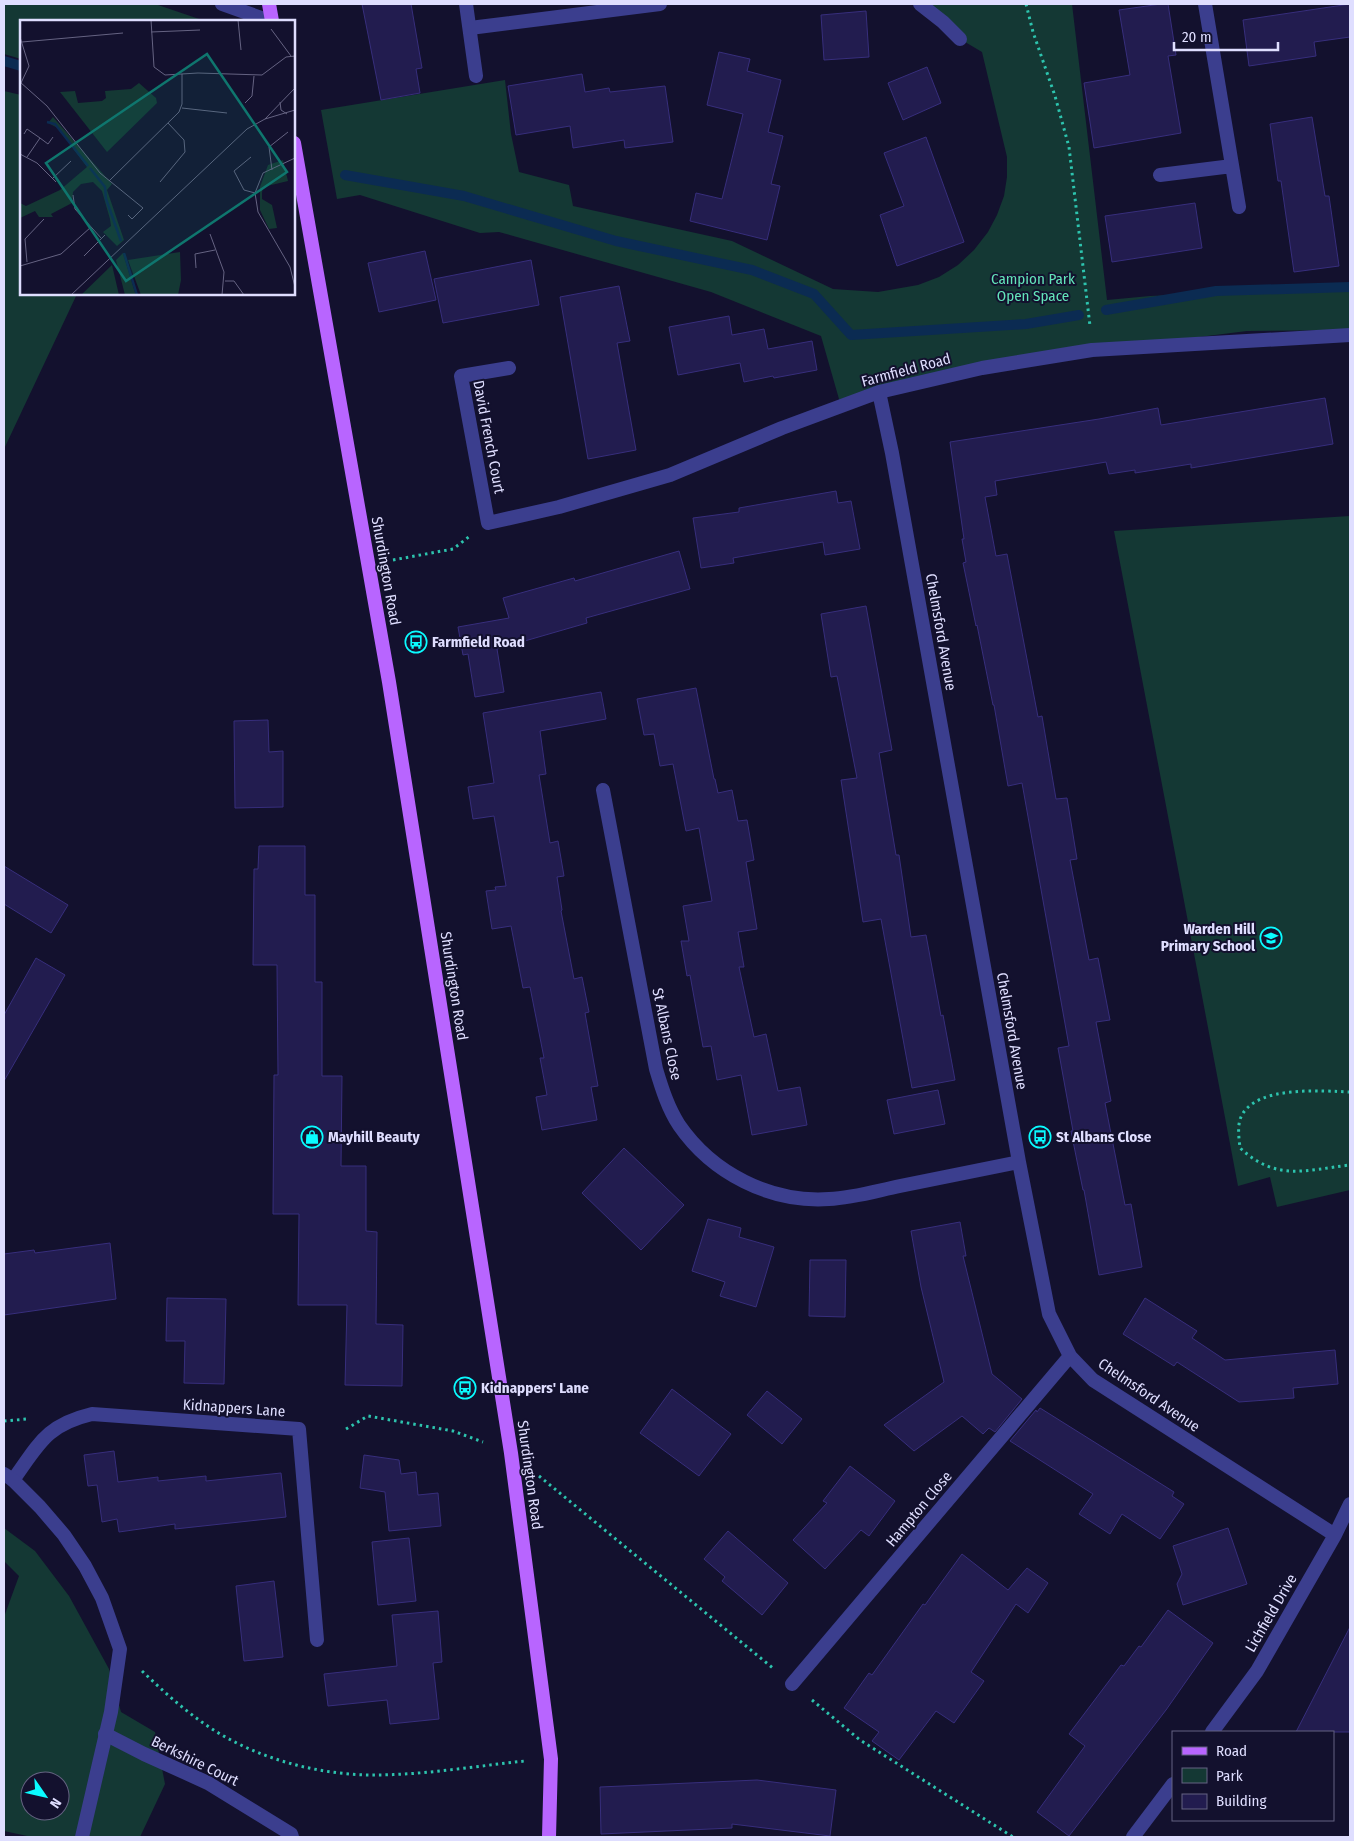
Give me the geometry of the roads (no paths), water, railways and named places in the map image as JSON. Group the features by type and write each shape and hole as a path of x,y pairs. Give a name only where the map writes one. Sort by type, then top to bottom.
{"main road":[{"path":"269,4 271,20"},
{"name":"Shurdington Road","path":"295,149 390,692 512,1453 551,1759 548,1837"}],"street":[{"path":"222,4 268,20"},
{"path":"466,4 476,76"},
{"path":"470,28 609,7 660,4"},
{"path":"920,4 943,22 960,39"},
{"path":"1205,4 1239,207"},
{"path":"1160,175 1232,166"},
{"name":"Farmfield Road","path":"488,523 559,507 670,475 782,428 879,392 982,368 1092,350 1350,336"},
{"name":"David French Court","path":"488,523 461,376 509,368"},
{"name":"Chelmsford Avenue","path":"879,392 897,482 1019,1162 1049,1314 1070,1356 1093,1380 1335,1535"},
{"name":"St Albans Close","path":"603,790 656,1069 665,1098 679,1124 698,1148 720,1168 745,1183 771,1193 799,1199 828,1199 857,1195 1019,1162"},
{"name":"Hampton Close","path":"792,1684 1070,1356"},
{"name":"Kidnappers Lane","path":"82,1837 111,1712 120,1650 102,1598 64,1535 40,1507 8,1478 41,1441 56,1428 73,1419 92,1414 299,1429 317,1640"},
{"name":"Lichfield Drive","path":"1213,1731 1257,1671 1335,1535 1350,1504"},
{"name":"Berkshire Court","path":"105,1734 144,1754 208,1782 291,1834 292,1837"},
{"path":"1133,1837 1172,1785"}],"waterway":[{"path":"4,61 20,66"},
{"path":"345,175 464,196 616,241 752,270 814,294 851,335 1026,324 1079,315"},
{"path":"1106,310 1216,291 1350,287"}],"place":[{"name":"Farmfield Road","path":"416,642"},
{"name":"Warden Hill Primary School","path":"1271,938"},
{"name":"Mayhill Beauty","path":"312,1137"},
{"name":"St Albans Close","path":"1040,1137"},
{"name":"Kidnappers' Lane","path":"465,1388"}],"park label":[{"name":"Campion Park Open Space","path":"1033,288"}]}
